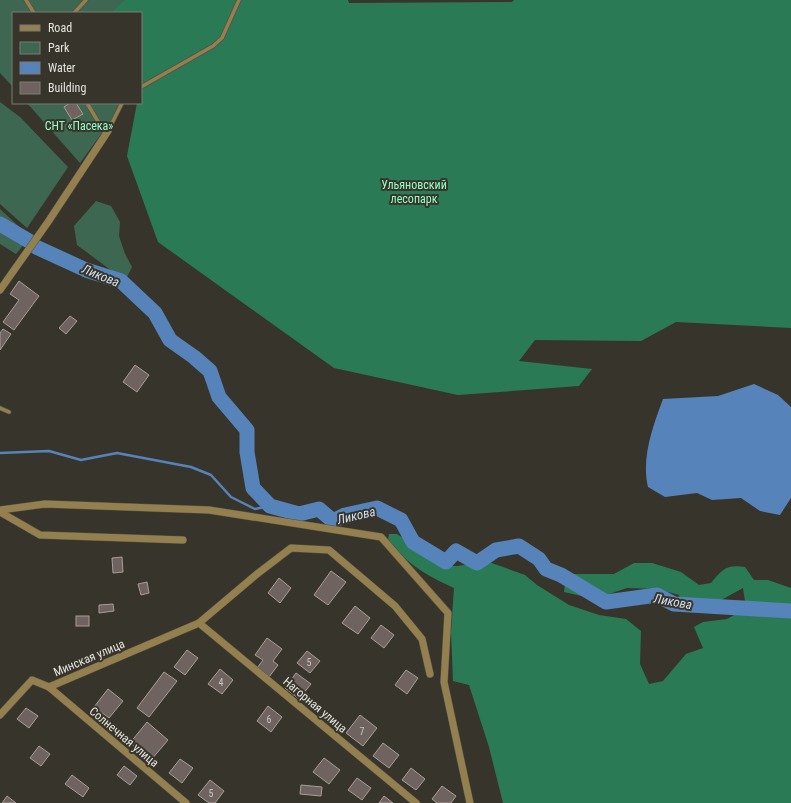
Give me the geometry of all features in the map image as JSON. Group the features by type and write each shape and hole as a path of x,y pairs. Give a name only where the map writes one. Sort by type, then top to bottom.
{"street":[{"path":"0,290 48,222 107,133"},
{"path":"0,511 45,504 209,510 381,537 448,612 444,682 470,803"},
{"path":"0,511 40,535 183,540"},
{"name":"Минская улица","path":"0,715 32,680 49,687 199,623 290,548 329,550 395,606 422,640 430,674"},
{"name":"Нагорная улица","path":"199,623 416,803"},
{"name":"Солнечная улица","path":"49,687 186,803"}],"lane":[{"path":"26,0 33,12"},
{"path":"75,12 86,0"},
{"path":"142,86 213,46 222,38 239,0"},
{"path":"88,104 107,133 122,104"},
{"path":"0,408 9,412"}],"green space":[{"path":"0,0 206,0 142,13 12,12 12,86 0,73"},
{"name":"Ульяновский лесопарк","path":"125,0 348,0 349,3 512,2 514,0 791,0 791,328 676,322 641,341 535,340 519,361 592,369 579,386 458,395 334,368 158,242 127,156 137,104 142,104 142,12 112,12"},
{"path":"0,102 20,117 68,167 27,228 0,204"},
{"name":"СНТ «Пасека»","path":"28,104 123,104 80,163"},
{"path":"96,201 111,206 120,222 119,236 125,254 132,267 127,277 116,274 77,245 74,226"},
{"path":"0,209 30,237 16,254 0,244"},
{"path":"389,534 397,534 418,548 432,561 445,566 458,566 486,561 525,575 537,585 569,605 599,615 626,619 641,631 640,664 649,684 663,681 686,654 703,648 694,627 703,622 727,619 746,608 743,588 714,604 682,611 679,595 658,589 627,588 609,594 586,597 564,592 566,574 614,574 634,563 652,563 681,572 699,585 711,583 718,574 729,567 739,566 745,567 754,580 768,580 791,588 791,803 503,803 489,747 469,685 453,681 451,632 454,588 426,574 410,563 388,540"}],"water":[{"path":"754,384 778,395 791,407 791,498 780,515 760,511 741,498 712,500 697,493 665,497 648,487 646,465 649,442 663,399 718,396"}],"building":[{"path":"68,104 77,104 83,114 72,120 64,107"},
{"path":"19,281 39,296 14,330 3,322 19,300 10,294"},
{"path":"70,316 77,321 66,334 59,328"},
{"path":"3,329 11,334 0,350 0,333"},
{"path":"135,365 149,375 137,392 123,382"},
{"path":"122,557 123,572 113,573 112,558"},
{"path":"331,571 346,582 328,605 314,595"},
{"path":"279,578 291,588 280,603 268,593"},
{"path":"147,582 149,593 141,595 138,584"},
{"path":"113,604 114,611 99,613 99,605"},
{"path":"355,606 370,618 358,634 342,623"},
{"path":"76,616 89,616 89,626 76,626"},
{"path":"381,625 394,635 384,648 371,638"},
{"path":"267,638 282,649 273,661 278,665 269,677 257,668 263,660 255,655"},
{"path":"187,650 198,658 185,675 174,667"},
{"path":"307,651 320,661 310,673 297,663"},
{"path":"220,669 233,680 222,694 208,684"},
{"path":"406,670 418,678 407,694 395,685"},
{"path":"164,672 177,681 149,717 137,708"},
{"path":"296,673 311,684 299,699 285,688"},
{"path":"108,689 123,701 109,718 94,707"},
{"path":"268,706 282,717 271,732 257,721"},
{"path":"26,708 38,716 29,728 17,719"},
{"path":"360,715 377,728 363,746 346,733"},
{"path":"147,722 168,740 151,760 130,743"},
{"path":"383,743 399,755 389,768 373,756"},
{"path":"39,746 50,754 41,766 30,758"},
{"path":"324,758 340,770 329,784 313,772"},
{"path":"180,759 193,768 182,783 169,773"},
{"path":"124,766 137,776 130,785 117,775"},
{"path":"411,768 425,779 416,790 402,780"},
{"path":"72,775 89,788 83,797 65,784"},
{"path":"357,778 371,788 362,800 348,790"},
{"path":"210,780 224,791 215,803 209,803 198,795"},
{"path":"301,785 322,787 321,796 300,794"},
{"path":"442,786 456,796 451,803 437,803 432,799"},
{"path":"7,796 16,803 2,803"},
{"path":"384,796 393,803 379,803"}],"waterway":[{"name":"Ликова","path":"0,224 29,241"},
{"name":"Ликова","path":"36,247 86,270 121,281 155,313 170,340 194,357 210,371 219,397 247,430 247,452 253,488 270,506 299,514 319,509 333,521 345,515 377,508 401,520 413,542 446,562 456,551 477,563 496,550 519,546 539,559 546,569 561,575 606,602 657,595 674,604 791,611"},
{"path":"0,453 49,451 81,460 117,453 191,467 211,475 231,497 255,509 270,506"}]}
